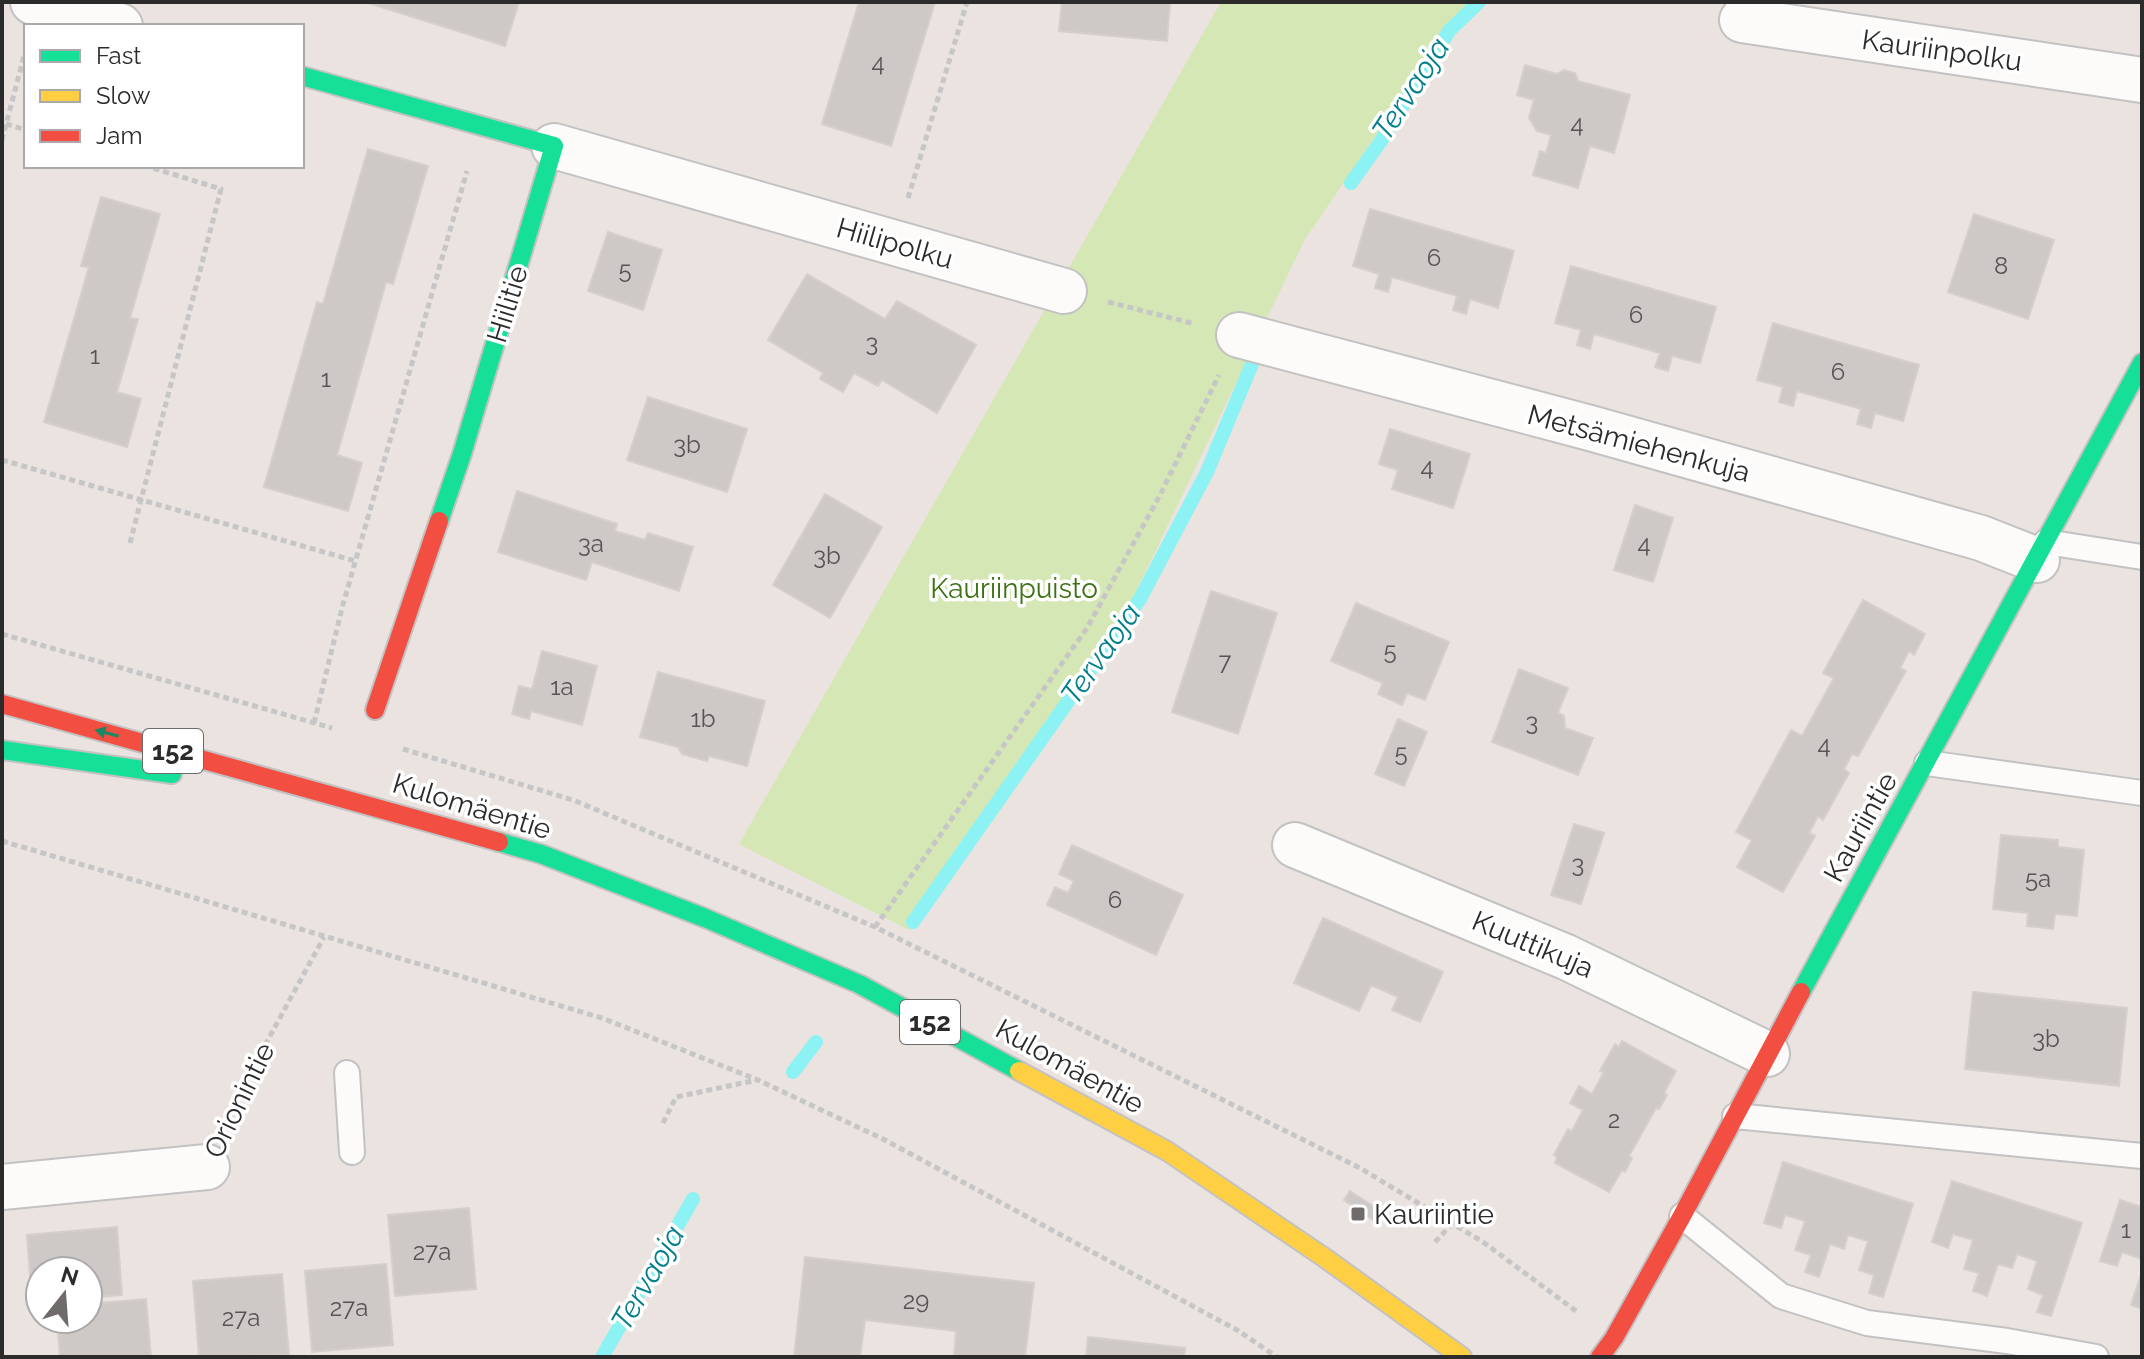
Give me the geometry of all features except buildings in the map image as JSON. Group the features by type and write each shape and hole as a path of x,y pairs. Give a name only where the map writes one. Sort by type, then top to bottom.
{"street":[{"path":"33,2 113,24"},
{"name":"Kauriinpolku","path":"1742,20 2142,80"},
{"path":"304,77 554,146"},
{"name":"Hiilipolku","path":"554,146 1064,291"},
{"name":"Hiilitie","path":"375,710 462,454 554,146"},
{"name":"Metsämiehenkuja","path":"1239,335 1590,428 1981,538 2042,551"},
{"name":"Kauriintie","path":"1600,1357 1614,1338 1682,1216 2142,363"},
{"name":"Kulomäentie","path":"2,704 541,854 705,918 859,984 1167,1151 1300,1240 1462,1357"},
{"name":"Kulomäentie","path":"2,750 344,798"},
{"name":"Kuuttikuja","path":"1295,845 1566,957 1767,1054"},
{"name":"Orionintie","path":"2,1187 207,1167"}],"lane":[{"path":"2042,551 2142,557"},
{"path":"1927,763 2142,793"},
{"path":"347,1073 352,1152"},
{"path":"1735,1116 2142,1156"},
{"path":"1682,1216 1781,1296 1867,1323 2007,1341 2096,1357"}],"path":[{"path":"896,245 967,2"},
{"path":"2,140 24,56"},
{"path":"6,124 24,129"},
{"path":"314,723 355,561 468,166"},
{"path":"130,543 221,189 153,168"},
{"path":"875,927 1087,628 1160,495 1239,335 1064,291"},
{"path":"2,460 355,561"},
{"path":"2,841 602,1018 758,1080 883,1139 1237,1330 1277,1357"},
{"name":"Orionintie","path":"207,1167 234,1102 324,937"},
{"path":"663,1123 676,1097 758,1080"},
{"path":"1435,1242 1453,1223 1614,1338"}],"green space":[{"name":"Kauriinpuisto","path":"1221,2 1468,2 1305,239 1109,648 909,930 739,844"}],"waterway":[{"name":"Tervaoja","path":"1351,183 1381,141 1449,31 1479,2"},
{"name":"Tervaoja","path":"913,922 1140,599 1207,472 1252,364"},
{"path":"793,1072 816,1042"},
{"name":"Tervaoja","path":"602,1357 693,1199"}],"traffic: fast":[{"path":"304,77 554,146 439,521"},
{"path":"1801,992 2142,363"},
{"path":"2,750 172,774"},
{"path":"499,842 541,854 705,918 859,984 1019,1071"}],"traffic: slow":[{"path":"1019,1071 1167,1151 1325,1258 1462,1357"}],"traffic: jam":[{"path":"375,710 439,521"},
{"path":"2,704 499,842"},
{"path":"1600,1357 1614,1338 1682,1216 1801,992"}],"place":[{"name":"Kauriintie","path":"1358,1214"}]}
